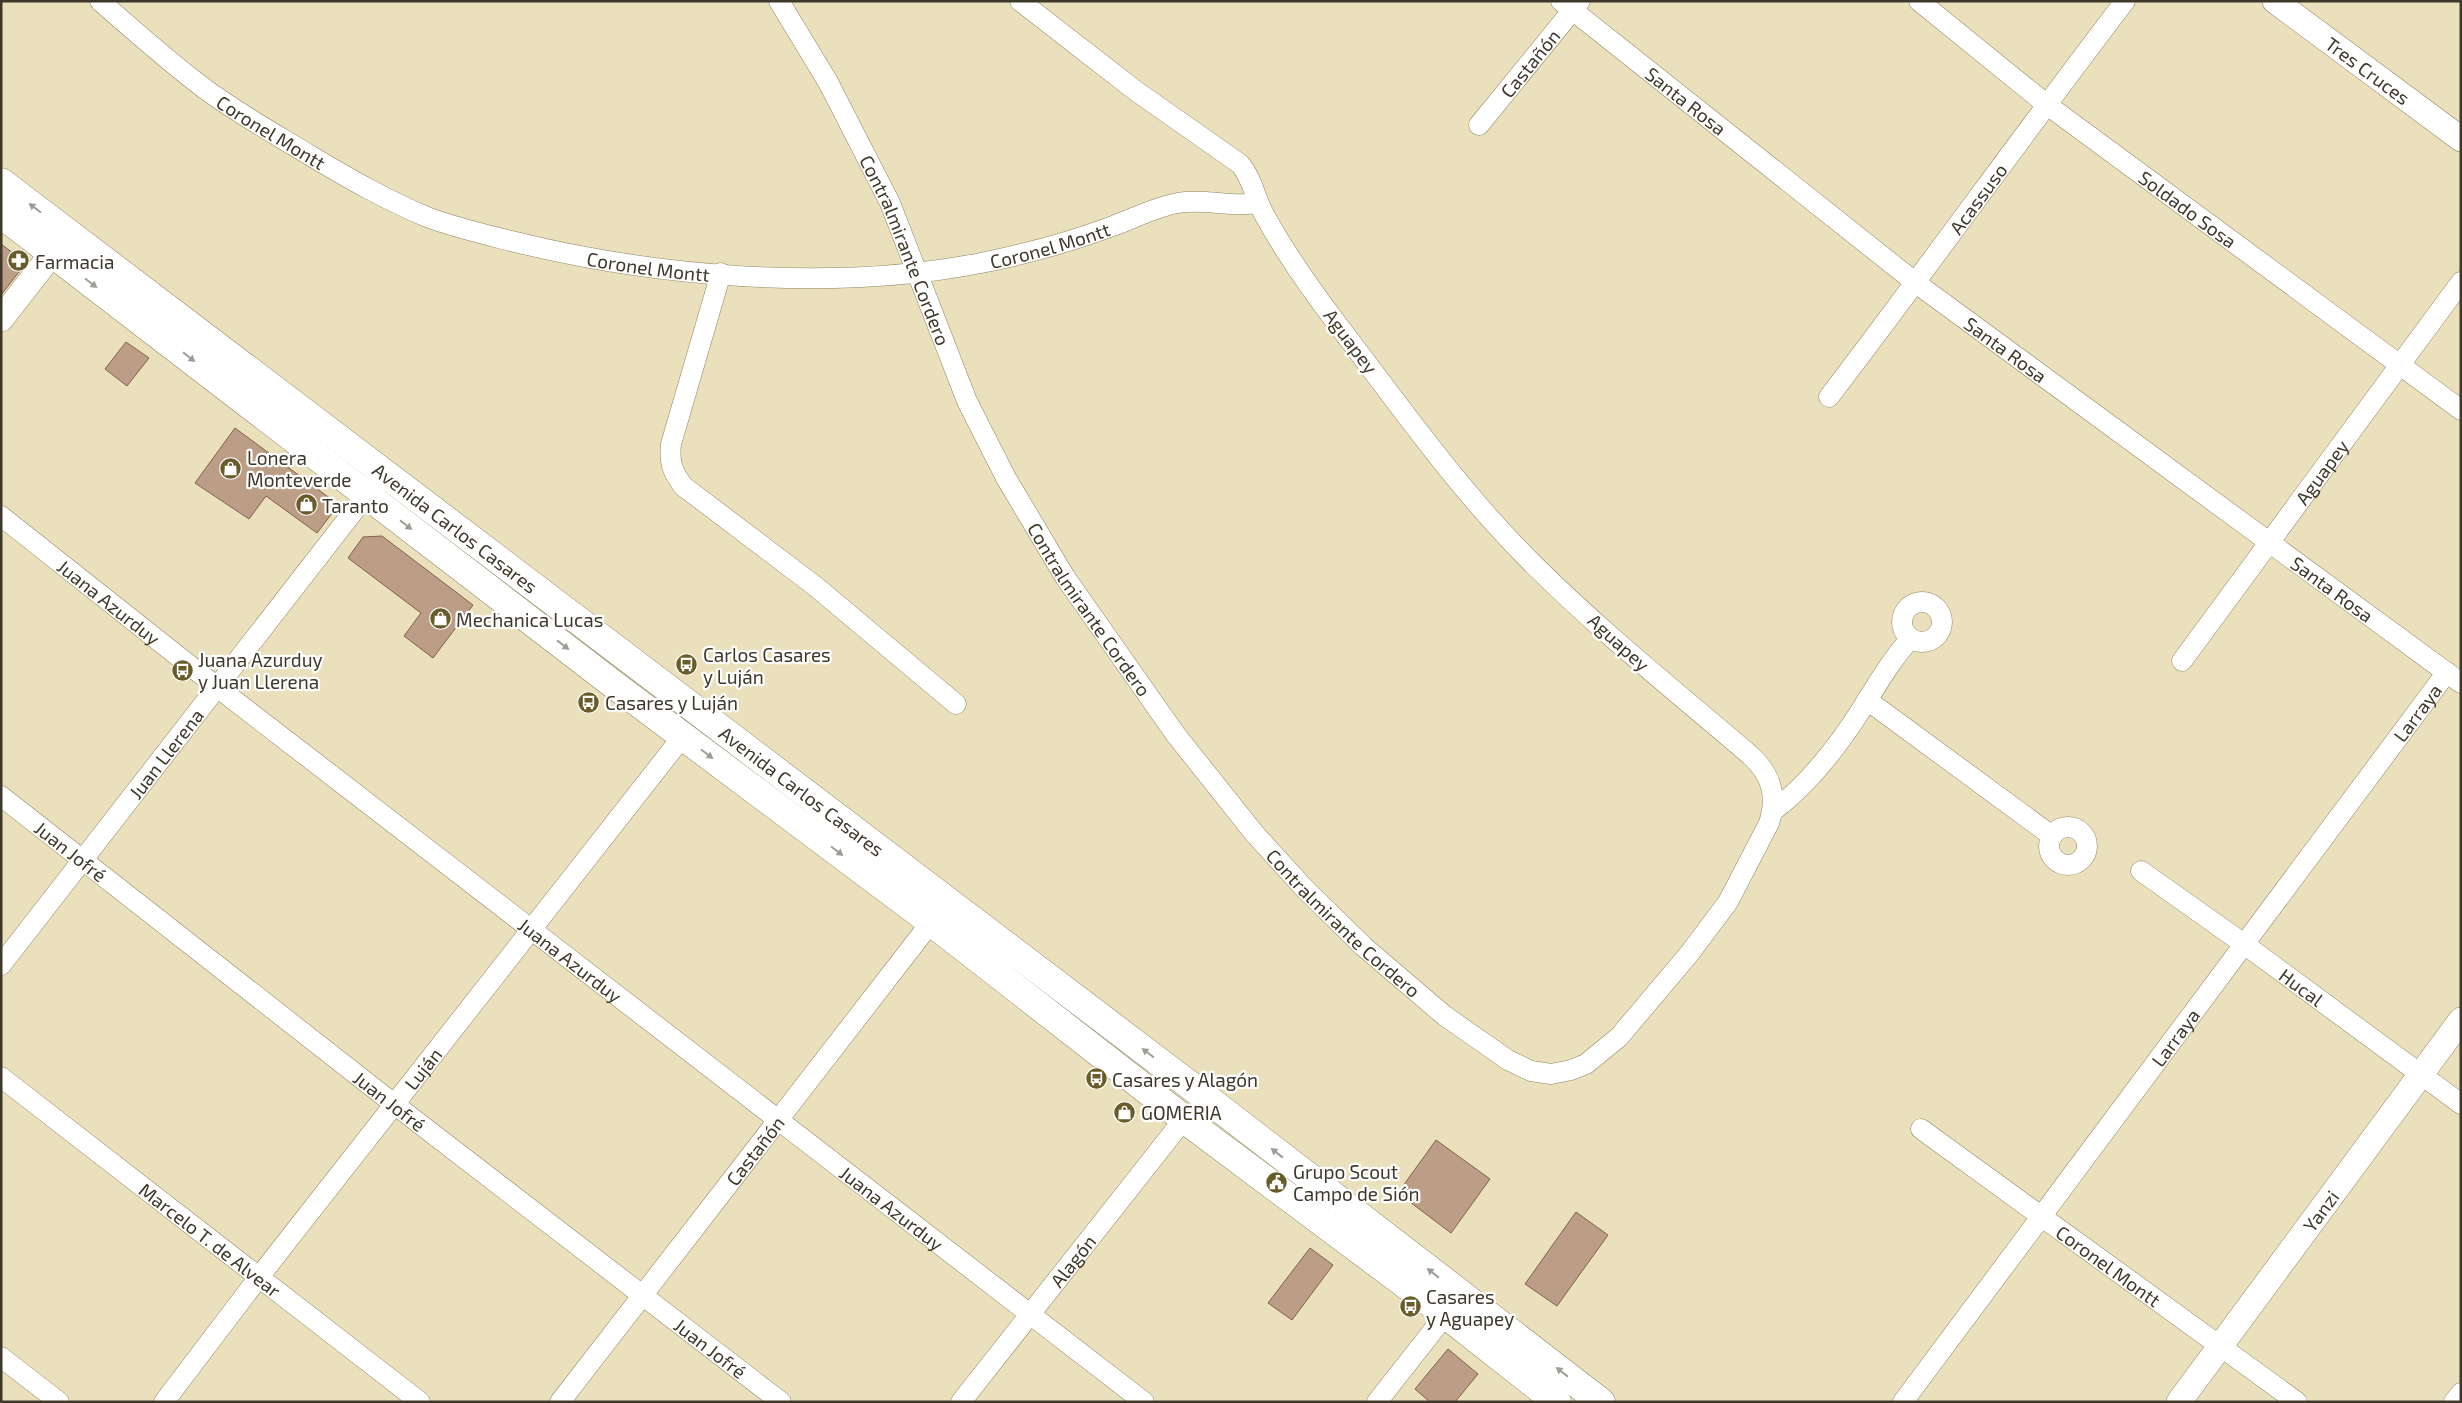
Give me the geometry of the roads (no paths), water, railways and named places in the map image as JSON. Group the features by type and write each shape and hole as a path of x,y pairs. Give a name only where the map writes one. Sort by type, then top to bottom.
{"main road":[{"name":"Avenida Carlos Casares","path":"1,182 60,244 368,495 683,736 931,922 1184,1119 1453,1304 1601,1402"},
{"name":"Avenida Carlos Casares","path":"1,214 60,244 384,472 947,900 1453,1304 1557,1402"}],"street":[{"name":"Coronel Montt","path":"100,1 205,89 248,118 366,188 428,217 557,252 614,262 721,274 798,278 918,272 980,263 1060,244 1163,206 1182,202 1200,200 1244,206 1258,203"},
{"name":"Contralmirante Cordero","path":"779,1 856,136 890,203 967,401 1011,487 1066,576 1117,653 1176,735 1254,833 1304,888 1363,946 1445,1016 1508,1060 1531,1071 1552,1074 1571,1070"},
{"name":"Aguapey","path":"1020,1 1136,92 1240,164 1250,175 1258,203 1274,232 1336,322 1467,493 1530,560 1613,638 1762,766 1770,778 1773,794 1773,811 1769,823 1728,902 1656,995 1619,1037 1599,1055 1571,1070"},
{"name":"Soldado Sosa","path":"1918,1 2046,104 2400,367 2461,410"},
{"name":"Acassuso","path":"1829,397 1916,283 2046,104 2125,1"},
{"name":"Tres Cruces","path":"2275,1 2461,139"},
{"name":"Castañón","path":"1480,125 1571,4"},
{"name":"Santa Rosa","path":"1571,4 1916,283 2454,677"},
{"path":"1,319 60,244"},
{"path":"721,274 671,444 670,460 673,472 683,486 815,586 956,704"},
{"name":"Aguapey","path":"2182,661 2461,282"},
{"name":"Juan Llerena","path":"1,965 384,472"},
{"name":"Juana Azurduy","path":"1,516 218,687 1144,1402"},
{"path":"1773,811 1790,798 1810,777 1867,700 1897,653 1911,638"},
{"name":"Larraya","path":"1903,1402 2244,944 2454,677"},
{"path":"1867,700 2052,836"},
{"name":"Luján","path":"164,1402 259,1277 683,736"},
{"name":"Juan Jofré","path":"1,796 394,1104 644,1294 781,1402"},
{"name":"Hucal","path":"2141,871 2244,944 2461,1104"},
{"name":"Castañón","path":"560,1402 777,1118 947,900"},
{"name":"Yanzi","path":"2179,1402 2461,1020"},
{"name":"Marcelo T. de Alvear","path":"1,1077 420,1402"},
{"name":"Alagón","path":"961,1402 1184,1119"},
{"name":"Coronel Montt","path":"1921,1129 2297,1402"},
{"path":"1377,1402 1453,1304"},
{"path":"1,1357 60,1402"},
{"path":"2454,1402 2461,1393"}],"place":[{"name":"Farmacia","path":"19,261"},
{"name":"Lonera Monteverde","path":"231,468"},
{"name":"Taranto","path":"306,505"},
{"name":"Mechanica Lucas","path":"440,619"},
{"name":"Carlos Casares y Luján","path":"687,665"},
{"name":"Juana Azurduy y Juan Llerena","path":"182,670"},
{"name":"Casares y Luján","path":"589,702"},
{"name":"Casares y Alagón","path":"1096,1079"},
{"name":"GOMERIA","path":"1125,1112"},
{"name":"Grupo Scout Campo de Sión","path":"1277,1182"},
{"name":"Casares y Aguapey","path":"1410,1307"}]}
